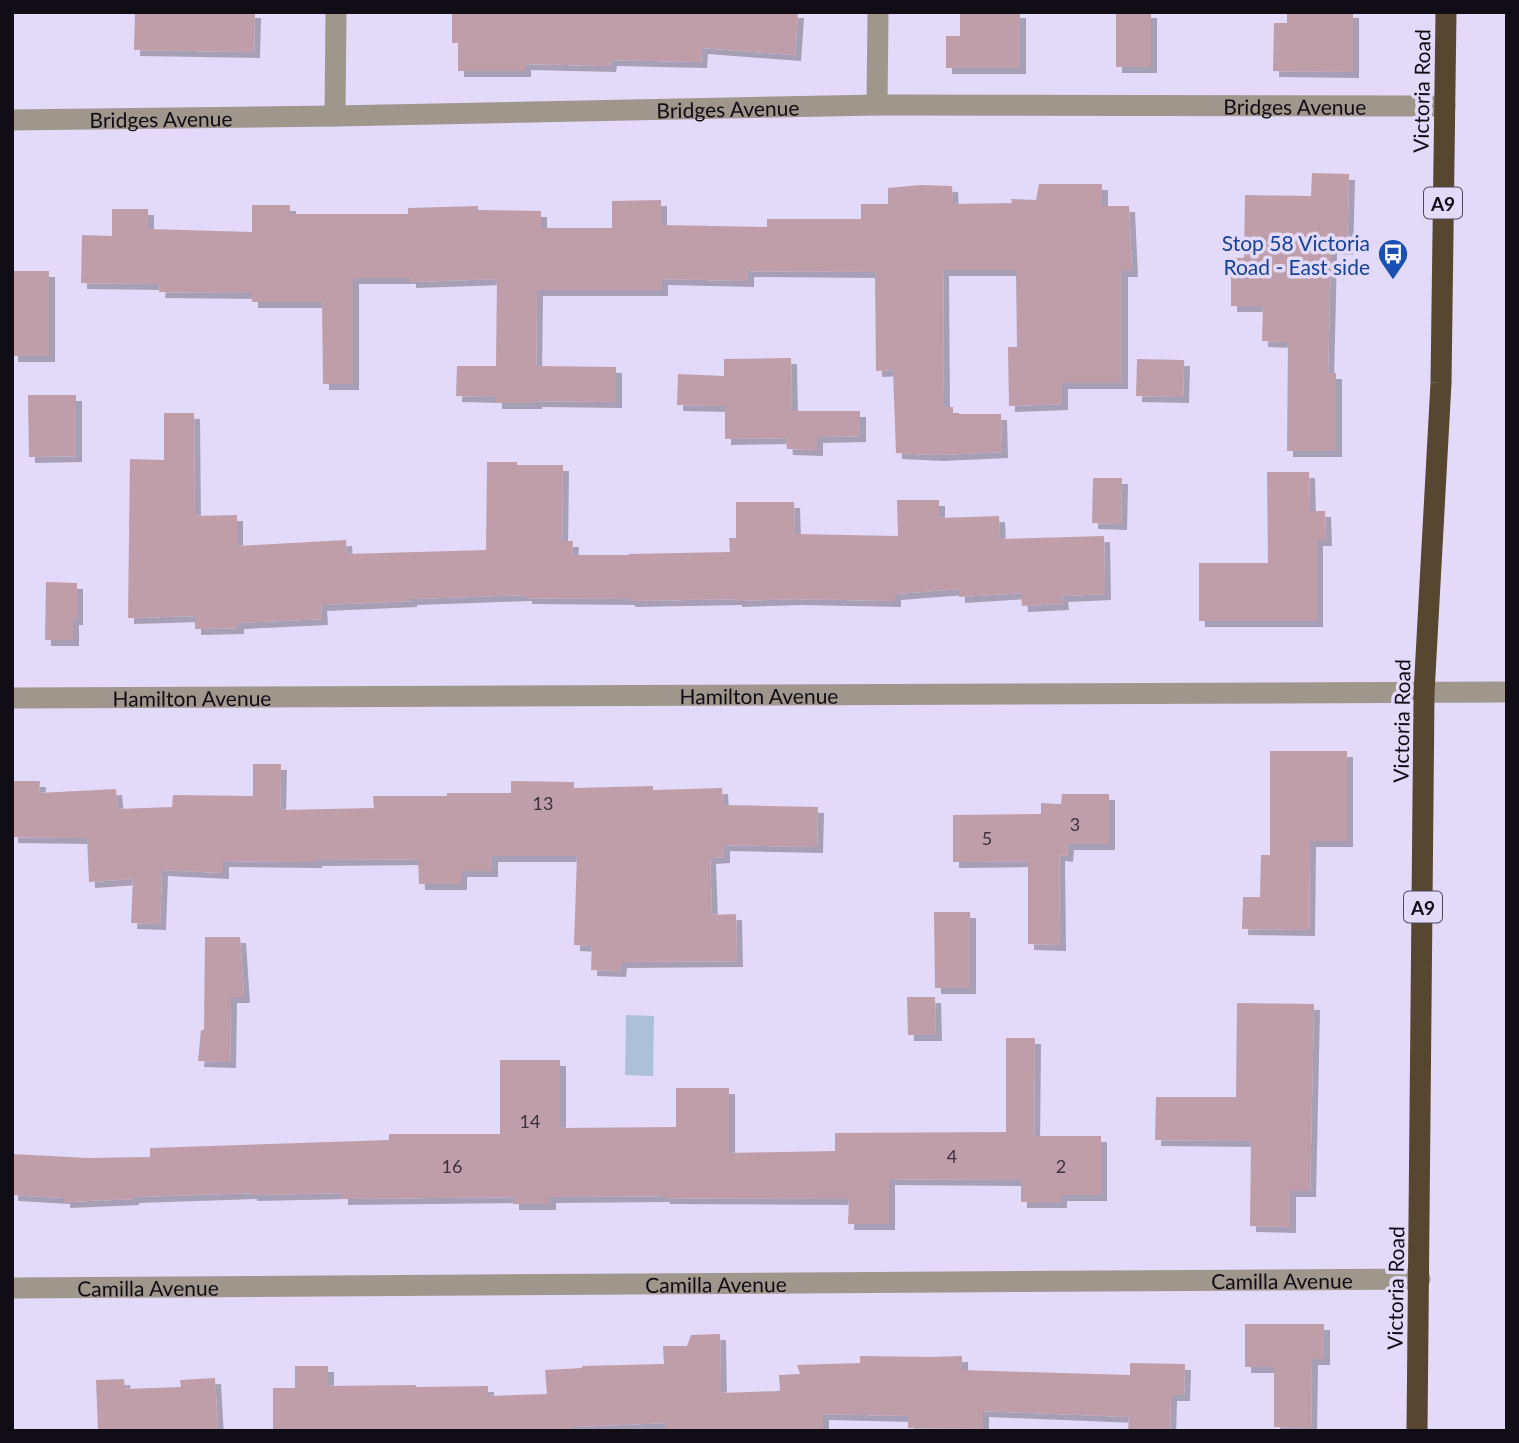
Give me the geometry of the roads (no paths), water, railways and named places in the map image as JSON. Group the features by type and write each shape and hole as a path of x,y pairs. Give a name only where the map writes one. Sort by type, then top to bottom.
{"highway":[{"name":"Victoria Road","path":"1418,1431 1424,693 1441,383 1447,12"}],"street":[{"path":"335,117 337,12"},
{"path":"877,105 878,12"},
{"name":"Bridges Avenue","path":"12,120 335,117 877,105 1445,106"},
{"name":"Hamilton Avenue","path":"12,698 1507,692"},
{"name":"Camilla Avenue","path":"12,1288 1420,1279"}],"water":[{"path":"626,1015 654,1016 653,1076 625,1075"}],"place":[{"name":"Stop 58 Victoria Road - East side","path":"1393,281"}]}
